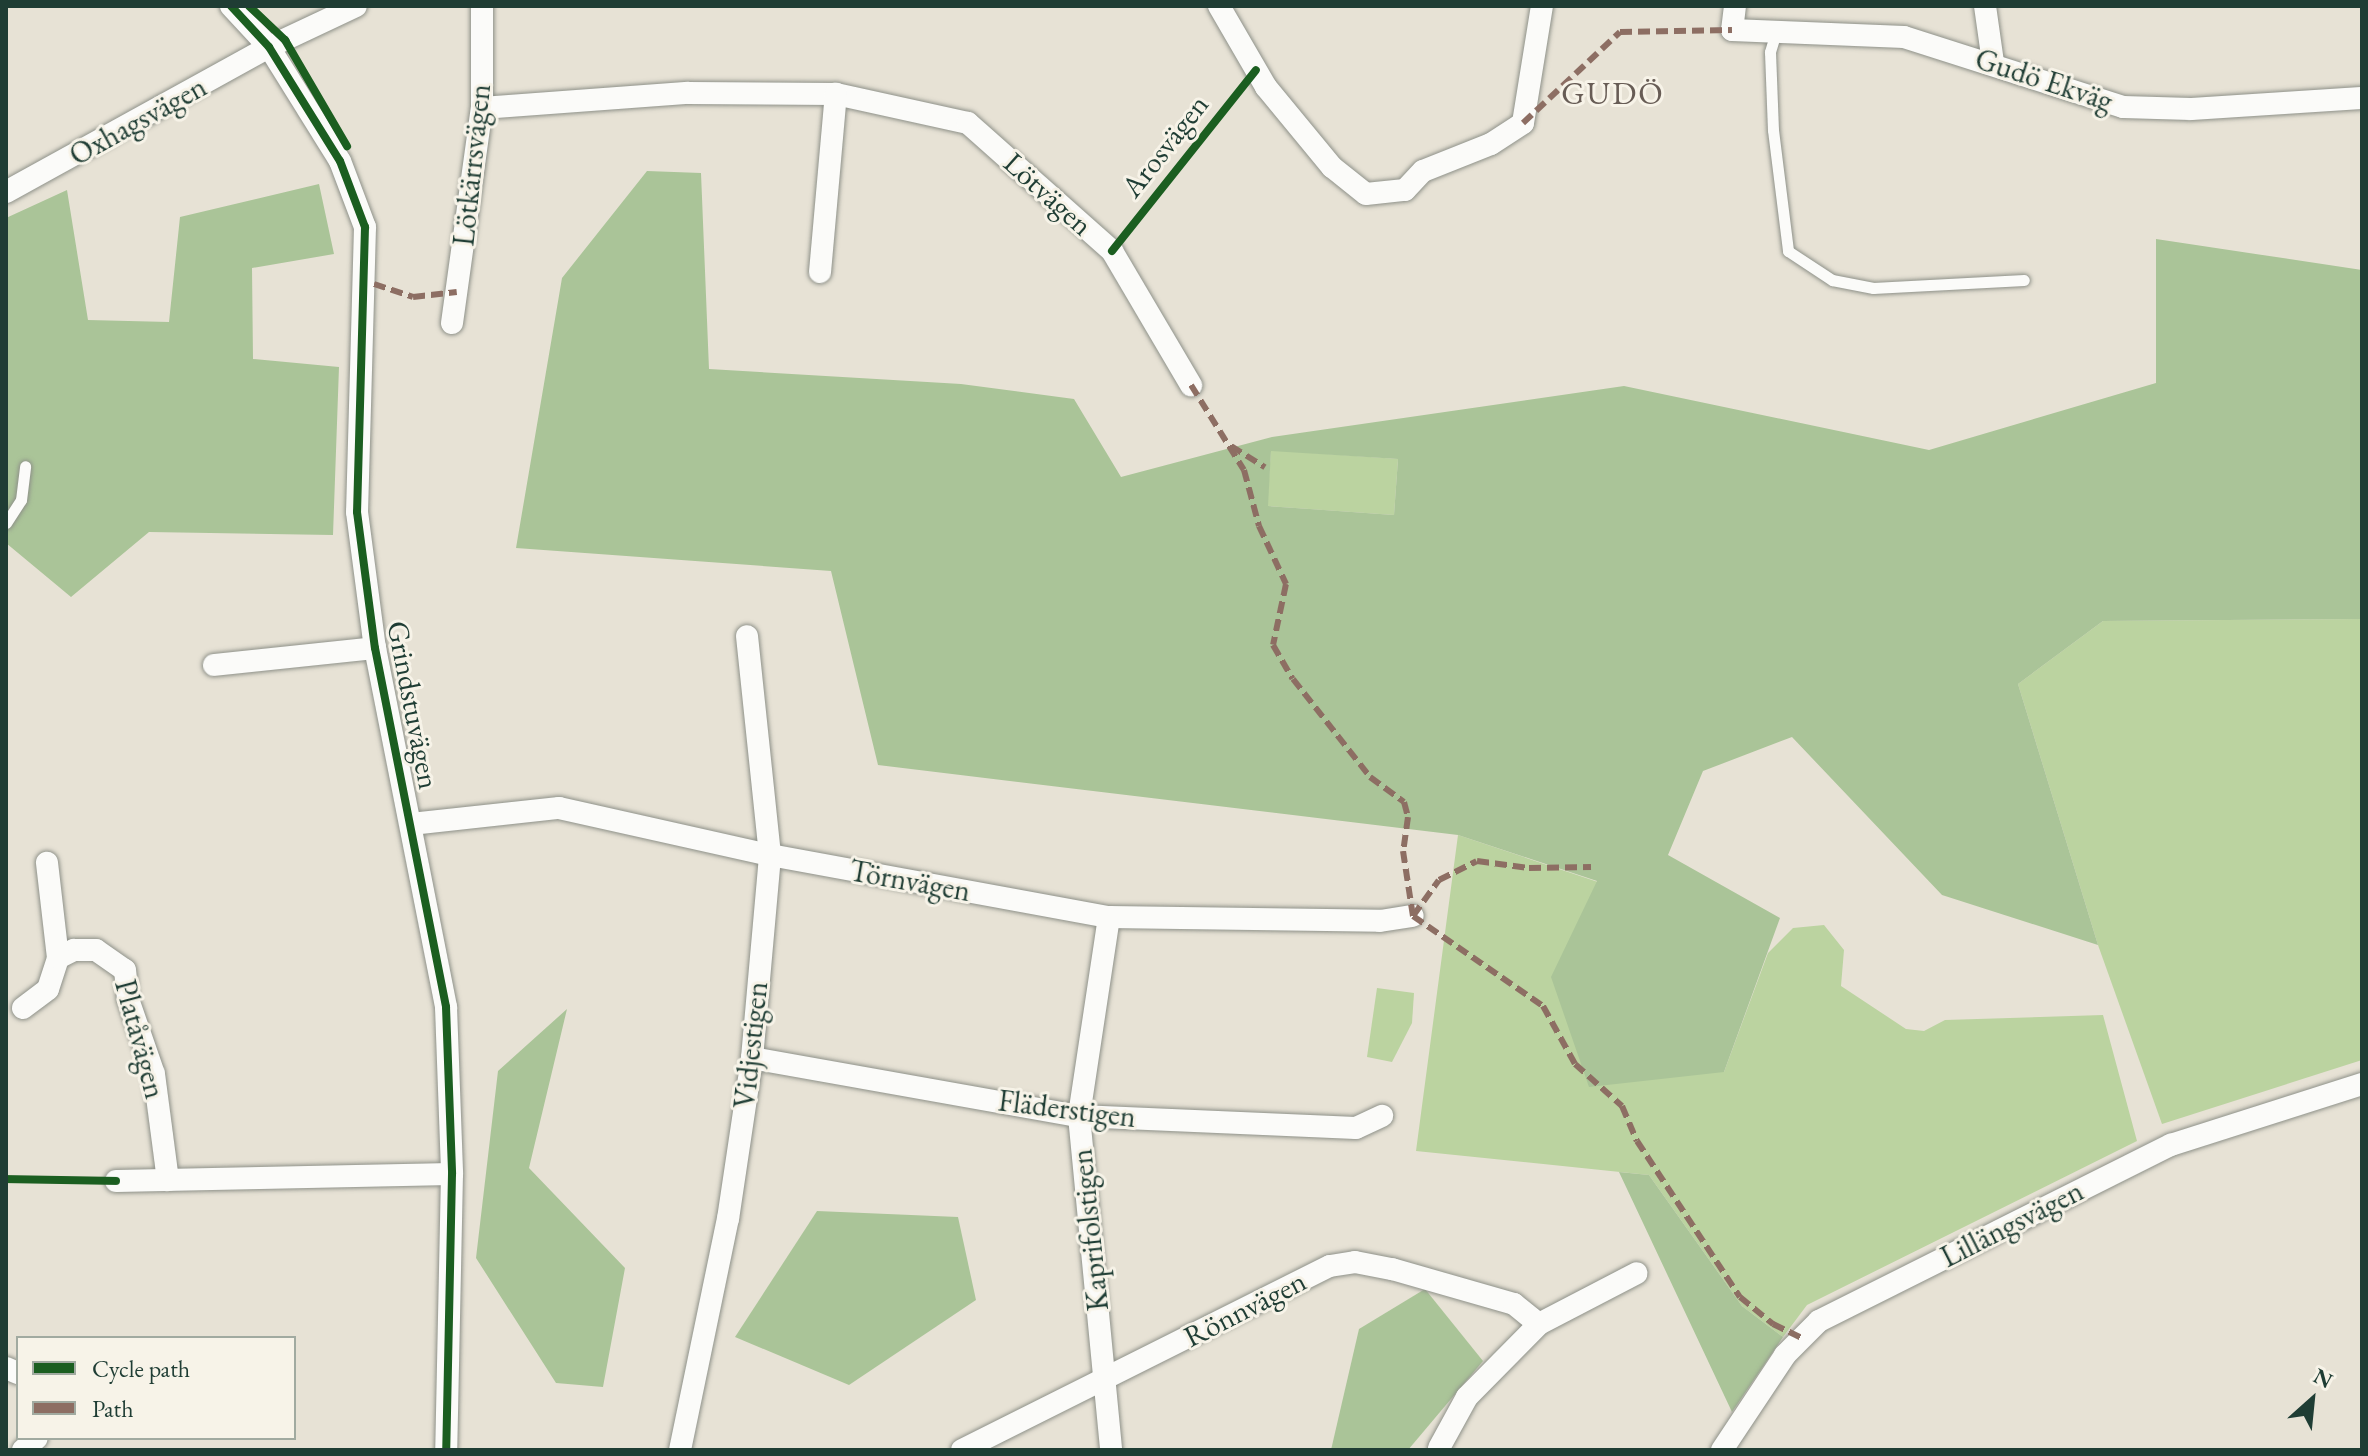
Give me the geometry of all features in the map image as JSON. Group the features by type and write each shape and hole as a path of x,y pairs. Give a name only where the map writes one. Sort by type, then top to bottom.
{"street":[{"name":"Grindstuvägen","path":"231,6 269,47 340,161 365,227 357,512 375,648 446,1007 452,1174 446,1450"},
{"name":"Oxhagsvägen","path":"6,192 269,47 356,6"},
{"name":"Lötkärrsvägen","path":"452,323 482,108 482,6"},
{"path":"1219,6 1266,87 1332,167 1366,194 1405,190 1423,171 1491,144 1523,123 1542,6"},
{"name":"Gudö Ekväg","path":"1735,6 1732,30 1904,37 1993,62 2123,107 2191,109 2362,98"},
{"path":"1985,6 1993,62"},
{"name":"Lötvägen","path":"482,108 688,93 836,94 968,123 1112,251 1191,385"},
{"path":"820,272 836,94"},
{"name":"Vidjestigen","path":"680,1450 728,1219 752,1058 770,855 747,636"},
{"name":"Grindstuvägen","path":"214,665 375,648"},
{"name":"Törnvägen","path":"411,824 559,808 770,855 1109,917 1380,921 1413,916"},
{"path":"23,1008 48,989 58,958 47,863"},
{"name":"Kaprifolstigen","path":"1109,917 1079,1116 1111,1450"},
{"name":"Platåvägen","path":"58,958 74,950 96,950 125,970 128,999 154,1074 168,1180"},
{"name":"Fläderstigen","path":"752,1058 1079,1116 1356,1128 1382,1116"},
{"name":"Lillängsvägen","path":"1722,1450 1785,1355 1819,1321 2171,1145 2362,1084"},
{"path":"116,1181 452,1174"},
{"name":"Rönnvägen","path":"962,1450 1330,1266 1355,1262 1514,1304 1539,1324"},
{"path":"1439,1448 1467,1397 1539,1324 1637,1273"}],"lane":[{"path":"1776,32 1770,52 1773,130 1788,251 1832,280 1873,288 2024,280"},
{"path":"6,523 21,500 25,466"}],"green space":[{"path":"647,171 701,173 709,369 961,384 1074,399 1121,477 1272,437 1624,386 1929,450 2156,383 2156,239 2362,270 2362,619 2103,621 2018,684 2098,945 1942,895 1792,737 1703,771 1668,855 1780,918 1724,1072 1589,1087 1551,977 1597,881 1458,835 878,765 831,571 516,548 562,278","holes":["1271,451 1398,459 1394,515 1268,506"]},
{"path":"319,184 334,254 252,268 253,359 339,367 333,535 149,532 71,597 6,543 6,218 67,190 88,320 169,322 180,217"},
{"path":"1271,450 1398,459 1394,515 1267,506"},
{"path":"2362,619 2362,1060 2162,1124 2098,945 2018,684 2103,621"},
{"path":"1458,835 1598,882 1552,977 1724,1072 1768,953 1793,928 1824,925 1844,950 1841,986 1906,1029 1924,1031 1945,1020 2103,1015 2137,1141 1807,1305 1783,1337 1742,1306 1649,1175 1416,1151"},
{"path":"1377,988 1414,993 1412,1023 1392,1062 1367,1057"},
{"path":"567,1009 529,1168 625,1268 603,1387 556,1383 476,1258 498,1071"},
{"path":"1619,1172 1649,1175 1742,1306 1783,1337 1732,1412"},
{"path":"817,1211 958,1217 976,1300 849,1385 735,1337"},
{"path":"1425,1289 1483,1361 1408,1450 1331,1450 1359,1329"}],"marked path":[{"path":"1523,123 1620,32 1732,30"},
{"path":"374,284 413,297 457,292"},
{"path":"1191,385 1244,470 1259,526 1286,584 1273,645 1293,679 1370,777 1404,802 1408,817 1403,851 1413,916 1543,1006 1575,1064 1622,1106 1637,1141 1740,1297 1773,1324 1802,1338"},
{"path":"1231,446 1265,467"},
{"path":"1413,916 1439,880 1477,861 1529,868 1591,867"}],"cycle path":[{"path":"231,6 269,47 340,161 365,227 357,512 375,648 446,1007 452,1174 446,1450"},
{"path":"249,6 285,40 347,146"},
{"name":"Arosvägen","path":"1112,251 1256,70"},
{"path":"6,1179 116,1181"}],"district":[{"name":"GUDÖ","path":"1613,93"}]}
